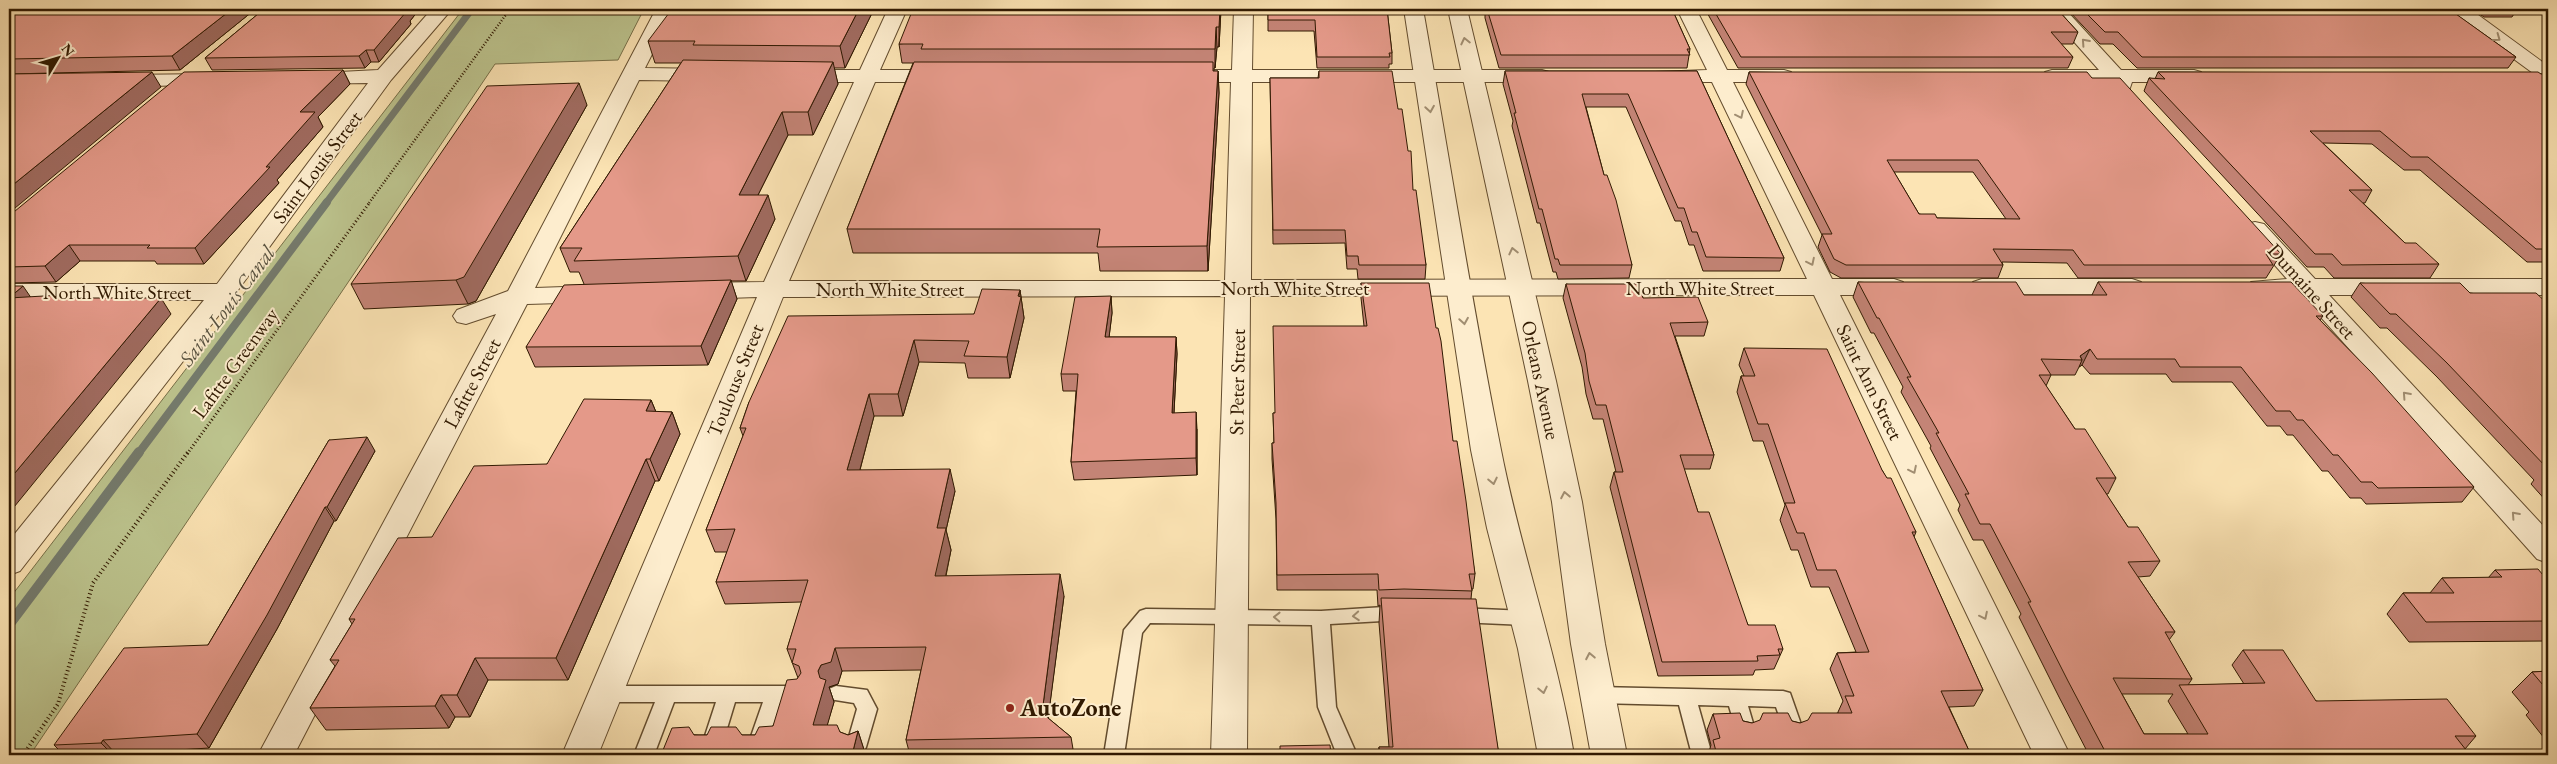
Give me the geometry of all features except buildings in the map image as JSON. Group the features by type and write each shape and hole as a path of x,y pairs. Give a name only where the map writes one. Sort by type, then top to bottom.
{"street":[{"name":"Saint Louis Street","path":"9,563 224,292 384,76 442,9"},
{"name":"Lafitte Street","path":"276,755 518,296 665,9"},
{"name":"Toulouse Street","path":"580,755 773,289 897,9"},
{"name":"St Peter Street","path":"1230,755 1243,9"},
{"path":"1413,9 1486,450 1502,528 1527,618 1556,755"},
{"name":"Orleans Avenue","path":"1458,9 1567,502 1597,695 1609,755"},
{"name":"Saint Ann Street","path":"1687,9 2052,755"},
{"path":"2055,9 2136,98"},
{"path":"2458,9 2548,76"},
{"path":"161,100 206,62"},
{"path":"633,74 731,75"},
{"path":"289,78 384,76"},
{"path":"780,76 966,76"},
{"path":"1162,76 1561,76"},
{"path":"1641,76 1800,76"},
{"path":"2037,76 2214,76"},
{"path":"2519,76 2548,76"},
{"path":"96,81 232,79"},
{"name":"Dumaine Street","path":"2242,214 2548,551"},
{"path":"1962,287 2160,287"},
{"path":"2239,287 2548,287"},
{"name":"North White Street","path":"675,292 773,289 1912,288"},
{"name":"North White Street","path":"9,292 224,292"},
{"path":"466,316 518,296 616,294"}],"lane":[{"path":"1114,755 1133,630 1146,616 1321,618 1429,614 1527,618"},
{"path":"1321,618 1327,707 1347,755"},
{"path":"606,694 798,694"},
{"path":"644,755 667,694"},
{"path":"711,749 728,694"},
{"path":"757,749 775,694"},
{"path":"836,694 860,695 867,709 856,747"},
{"path":"1597,695 1687,698 1783,698 1793,730"},
{"path":"1687,698 1702,755"},
{"path":"1736,698 1745,730"}],"path":[{"name":"Lafitte Greenway","path":"23,755 58,704 93,583 510,9"}],"green space":[{"path":"463,9 644,9 618,60 495,64 30,755 9,755 9,599"}],"waterway":[{"name":"Saint Louis Canal","path":"326,203 472,9"},
{"name":"Saint Louis Canal","path":"138,454 327,202"},
{"name":"Saint Louis Canal","path":"9,625 139,452"}],"place":[{"name":"AutoZone","path":"1010,708"}]}
